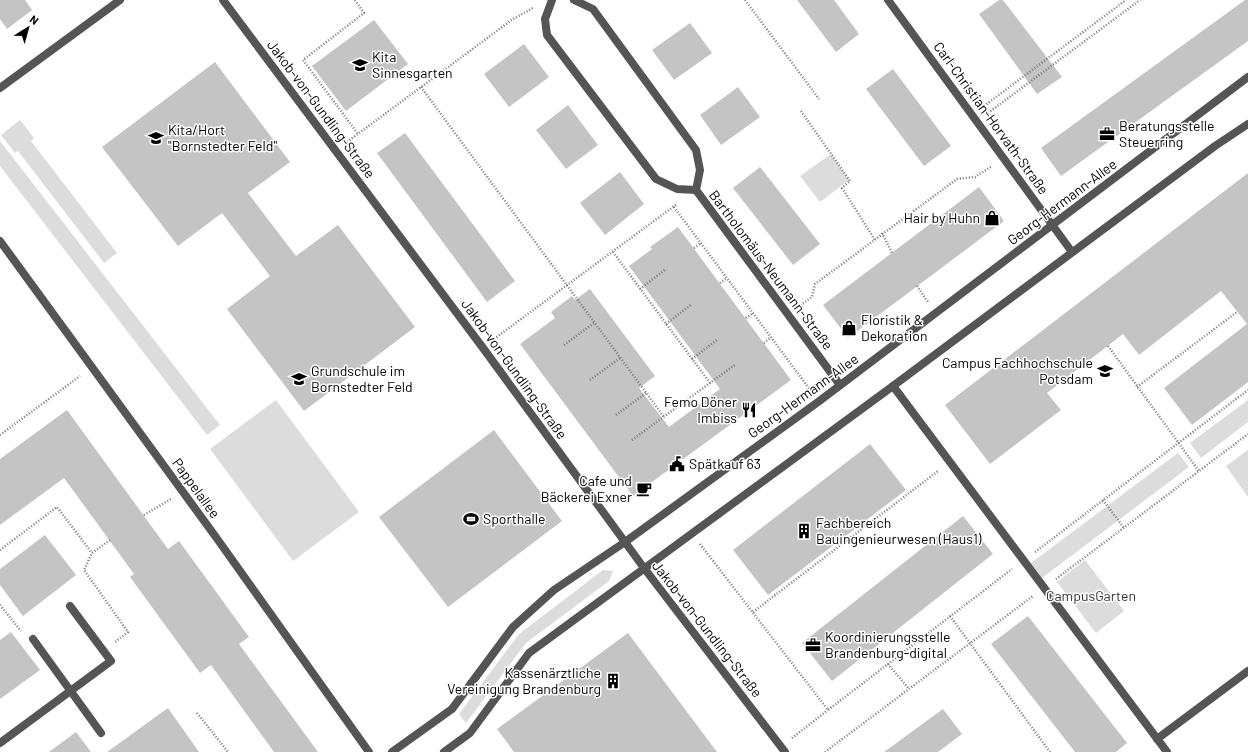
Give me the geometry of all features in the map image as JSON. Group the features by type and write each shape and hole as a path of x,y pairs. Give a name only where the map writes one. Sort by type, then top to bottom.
{"street":[{"path":"0,88 120,0"},
{"name":"Jakob-von-Gundling-Straße","path":"223,0 483,348 644,568 783,749"},
{"name":"Bartholomäus-Neumann-Straße","path":"552,0 545,19 547,35 651,173 656,179 677,189 696,190"},
{"name":"Bartholomäus-Neumann-Straße","path":"574,0 593,9 696,150 700,170 696,190 840,385"},
{"name":"Carl-Christian-Horvath-Straße","path":"888,0 1072,252"},
{"name":"Georg-Hermann-Allee","path":"392,752 452,709 513,627 554,590 625,542 818,402 1053,226 1248,77"},
{"path":"444,752 470,733 529,653 893,386 1072,252 1248,124"},
{"name":"Pappelallee","path":"0,241 369,752"},
{"path":"893,386 1167,752"},
{"path":"0,743 111,661 70,606"},
{"path":"33,639 102,733"},
{"path":"1158,739 1248,671"}],"path":[{"path":"355,0 364,13 303,60 358,134"},
{"path":"745,0 819,99"},
{"path":"975,118 1126,0"},
{"path":"975,118 1140,0"},
{"path":"336,151 513,19 536,6"},
{"path":"421,87 566,286 664,417"},
{"path":"801,111 850,181 842,188 875,240"},
{"path":"789,314 812,297 815,284 875,240 882,233 957,179 975,177 1004,157"},
{"path":"483,348 696,190"},
{"path":"674,206 818,402"},
{"path":"882,233 892,253"},
{"path":"694,248 701,243"},
{"path":"612,252 710,383"},
{"path":"640,288 666,269"},
{"path":"720,283 727,278"},
{"path":"917,286 936,313"},
{"path":"666,324 692,304"},
{"path":"1137,387 1237,312"},
{"path":"746,318 753,313"},
{"path":"564,345 594,323"},
{"path":"764,343 771,337"},
{"path":"692,359 718,339"},
{"path":"1108,346 1199,471"},
{"path":"590,380 620,358"},
{"path":"632,440 736,364"},
{"path":"0,435 92,367"},
{"path":"783,749 828,710 1248,390"},
{"path":"616,415 646,393"},
{"path":"753,612 950,462"},
{"path":"144,515 182,492"},
{"path":"1103,500 1124,528"},
{"path":"0,550 57,508 92,553"},
{"path":"692,533 828,710"},
{"path":"104,651 128,632 84,570 92,553 110,540"},
{"path":"0,605 17,628 33,639"},
{"path":"950,616 1050,752"},
{"path":"888,664 909,689"},
{"path":"197,713 228,752"}],"green space":[{"path":"20,120 34,138 31,141 117,253 104,263 18,151 15,153 1,135"},
{"path":"0,141 220,425 207,435 0,166"},
{"path":"831,154 849,180 820,202 800,176"},
{"path":"276,400 359,512 293,561 210,449"},
{"path":"1248,400 1248,422 1201,458 1190,443"},
{"path":"1248,450 1248,497 1226,466"},
{"path":"1178,453 1189,467 1042,578 1031,563"},
{"name":"CampusGarten","path":"1085,560 1124,611 1096,633 1057,582"},
{"path":"603,570 613,571 609,581 526,643 466,723 459,714 519,634"}],"building":[{"path":"0,0 25,0 32,10 7,29 0,19"},
{"path":"797,0 834,0 859,34 836,52"},
{"path":"999,0 1003,0 1062,77 1037,94 979,14"},
{"path":"1245,0 1248,0 1248,41 1061,176 1041,148"},
{"name":"Kita Sinnesgarten","path":"374,20 408,64 346,111 312,66"},
{"path":"690,23 712,53 674,80 652,50"},
{"path":"524,44 549,77 509,107 484,74"},
{"path":"215,62 290,162 248,193 296,256 338,225 415,327 304,411 227,309 270,276 222,213 178,246 102,147"},
{"path":"893,69 951,146 924,166 866,89"},
{"path":"738,87 760,117 721,145 700,115"},
{"path":"568,105 598,145 566,169 536,130"},
{"path":"405,133 515,281 487,302 377,153"},
{"path":"760,167 820,244 793,265 733,188"},
{"path":"620,172 644,204 605,235 580,203"},
{"path":"1248,173 1248,382 1192,425 1164,388 1247,324 1221,291 1139,355 1123,334 1047,393 1061,410 990,464 945,405"},
{"path":"979,187 1004,221 848,338 823,305"},
{"path":"678,227 791,380 633,496 520,344 555,318 551,312 572,296 575,300 590,289 655,376 639,388 669,427 720,389 629,266 652,249 650,247"},
{"path":"67,410 168,549 179,541 249,637 239,644 318,752 274,752 211,665 200,673 130,577 134,574 64,478 0,525 0,459"},
{"name":"Sporthalle","path":"494,430 562,521 448,607 379,517"},
{"name":"Fachbereich Bauingenieurwesen (Haus1)","path":"870,444 906,490 768,595 733,550"},
{"path":"963,516 993,554 832,681 802,643"},
{"path":"45,535 76,575 23,616 0,585 0,569"},
{"path":"1028,616 1127,743 1116,752 1075,752 991,644"},
{"path":"11,632 40,670 0,699 0,640"},
{"name":"Kassenärztliche Vereinigung Brandenburg","path":"628,633 717,752 514,752 497,729"},
{"path":"168,708 199,752 107,752"},
{"path":"943,709 962,734 938,752 884,752"},
{"path":"76,732 91,752 49,752"}],"place":[{"name":"Kita Sinnesgarten","path":"360,65"},
{"name":"Beratungsstelle Steuerring","path":"1107,134"},
{"name":"Kita/Hort \"Bornstedter Feld\"","path":"156,138"},
{"name":"Hair by Huhn","path":"992,218"},
{"name":"Floristik & Dekoration","path":"849,328"},
{"name":"Campus Fachhochschule Potsdam","path":"1105,371"},
{"name":"Grundschule im Bornstedter Feld","path":"299,379"},
{"name":"Femo Döner Imbiss","path":"749,410"},
{"name":"Spätkauf 63","path":"677,464"},
{"name":"Cafe und Bäckerei Exner","path":"644,489"},
{"name":"Sporthalle","path":"471,519"},
{"name":"Fachbereich Bauingenieurwesen (Haus1)","path":"804,531"},
{"name":"Koordinierungsstelle Brandenburg-digital","path":"813,645"},
{"name":"Kassenärztliche Vereinigung Brandenburg","path":"613,681"}]}
